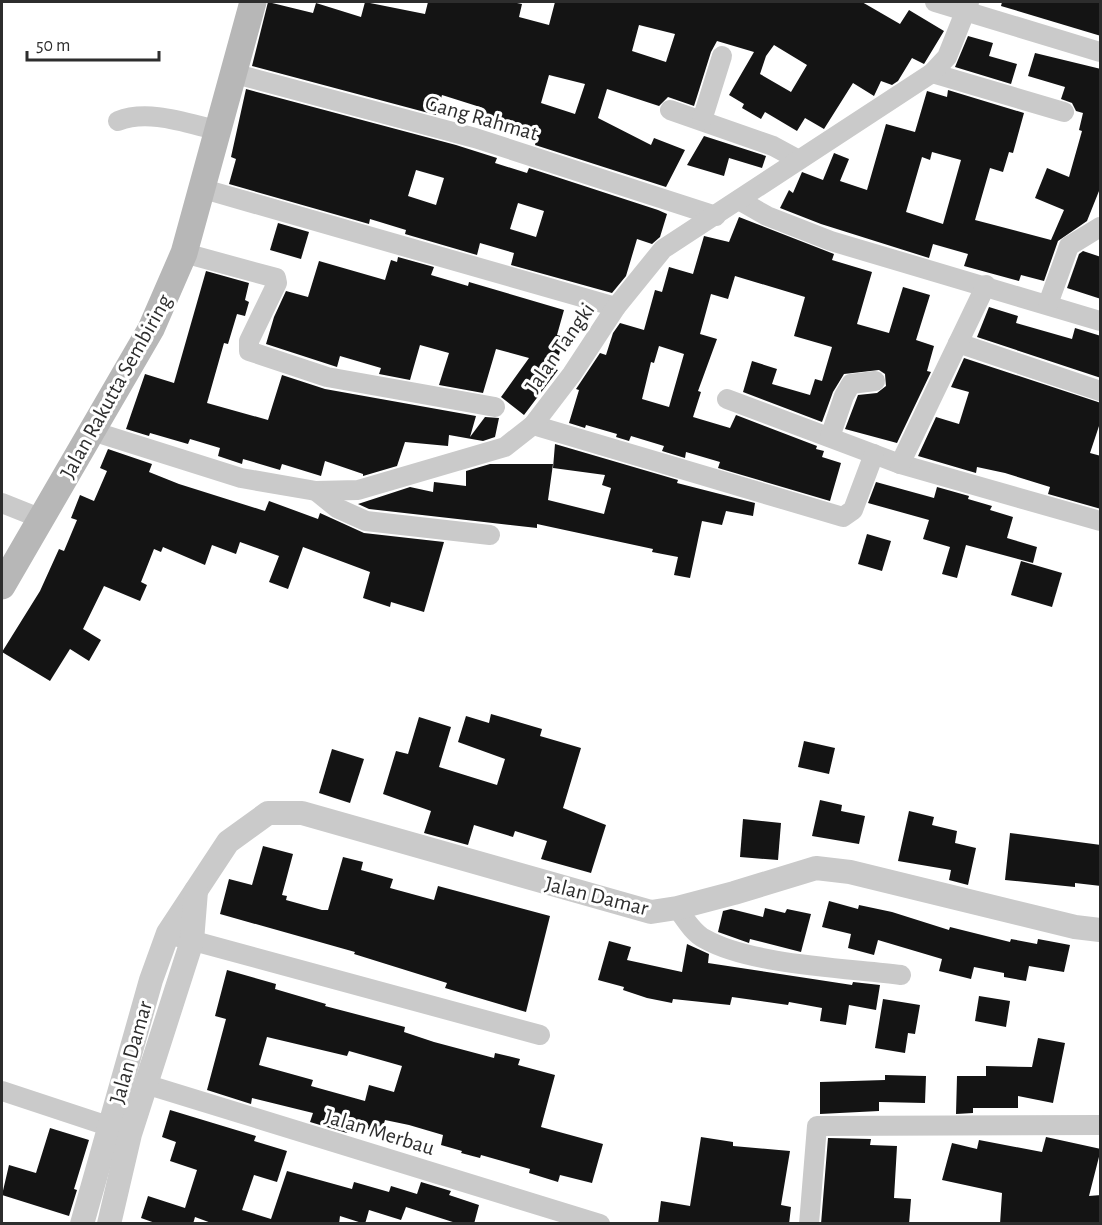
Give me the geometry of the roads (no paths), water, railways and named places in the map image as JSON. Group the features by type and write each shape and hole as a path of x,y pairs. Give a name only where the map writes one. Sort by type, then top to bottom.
{"main road":[{"name":"Jalan Rakutta Sembiring","path":"2,586 151,329 184,252 253,2"}],"street":[{"path":"935,2 968,7 1101,52"},
{"name":"Jalan Tangki","path":"92,431 241,478 316,491 358,490 505,447 533,424 572,374 616,307 663,249 716,216 797,159 932,73 947,57 968,7"},
{"path":"702,120 722,56"},
{"name":"Gang Rahmat","path":"232,73 475,138 716,216"},
{"path":"932,73 1064,112"},
{"path":"670,110 785,151 797,159"},
{"path":"118,121 138,117 154,118 216,130"},
{"path":"200,188 616,307"},
{"path":"739,200 766,216 831,241 986,285 1101,321"},
{"path":"1048,304 1069,246 1101,227"},
{"path":"184,252 276,278 277,283 249,341 249,351 327,377 495,407"},
{"path":"900,465 986,285"},
{"path":"958,343 1101,391"},
{"path":"830,437 850,384 875,381"},
{"path":"727,399 900,465 1101,521"},
{"path":"533,424 843,517 853,510 874,454"},
{"path":"316,491 337,508 366,521 490,535"},
{"path":"2,503 42,519"},
{"name":"Jalan Damar","path":"81,1224 108,1126 168,933 228,842 268,813 302,813 651,912 677,908 816,868 850,872 1052,921 1101,930"},
{"name":"Jalan Damar","path":"109,1224 145,1084 192,940 197,888"},
{"path":"677,908 692,929 704,939 750,956 901,975"},
{"path":"168,933 540,1035"},
{"name":"Jalan Merbau","path":"145,1084 600,1224"},
{"path":"2,1091 108,1126"},
{"path":"808,1224 817,1126 1101,1125"}]}
